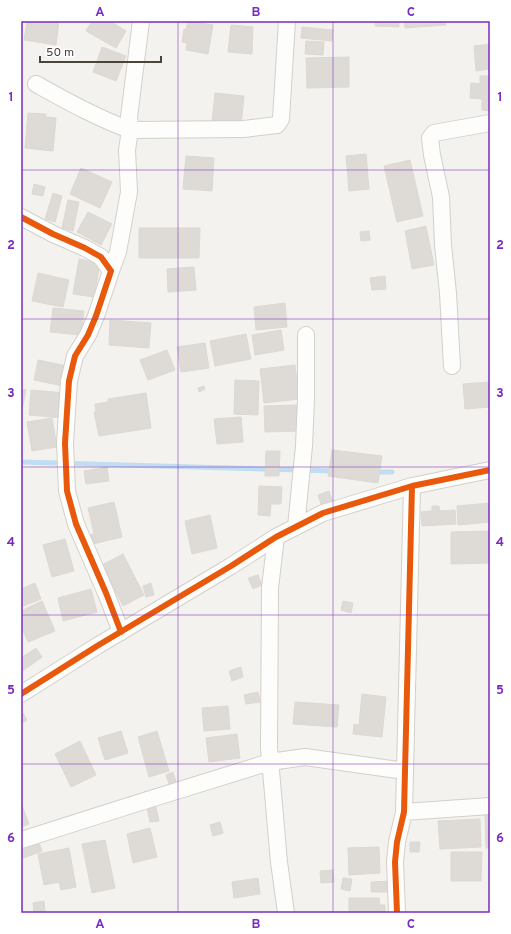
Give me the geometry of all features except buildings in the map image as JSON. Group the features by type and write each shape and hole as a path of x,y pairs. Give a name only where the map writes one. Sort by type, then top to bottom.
{"street":[{"path":"121,632 76,524 67,491 65,451 69,381 76,356 88,335 96,316 118,252 129,192 127,150 130,130 130,96 141,21"},
{"path":"36,84 90,114 130,130 244,129 277,124 281,119 287,21"},
{"path":"452,366 441,197 430,138 434,133 490,123"},
{"path":"21,217 101,257 111,271"},
{"path":"296,527 305,438 306,334"},
{"path":"21,694 276,537 323,513 412,486 490,470"},
{"path":"397,913 395,862 397,842 404,812 412,486"},
{"path":"276,537 270,588 269,748 279,862 286,913"},
{"path":"21,840 270,762 305,757 405,771"},
{"path":"404,812 490,806"}],"waterway":[{"path":"21,462 335,471"},
{"path":"375,472 392,472"}],"cycle path":[{"path":"21,217 101,257 111,271 88,335 75,356 69,381 65,443 67,491 76,524 121,632"},
{"path":"21,694 276,537 323,513 412,486 490,470"},
{"path":"397,913 395,862 397,842 404,812 412,486"}]}
